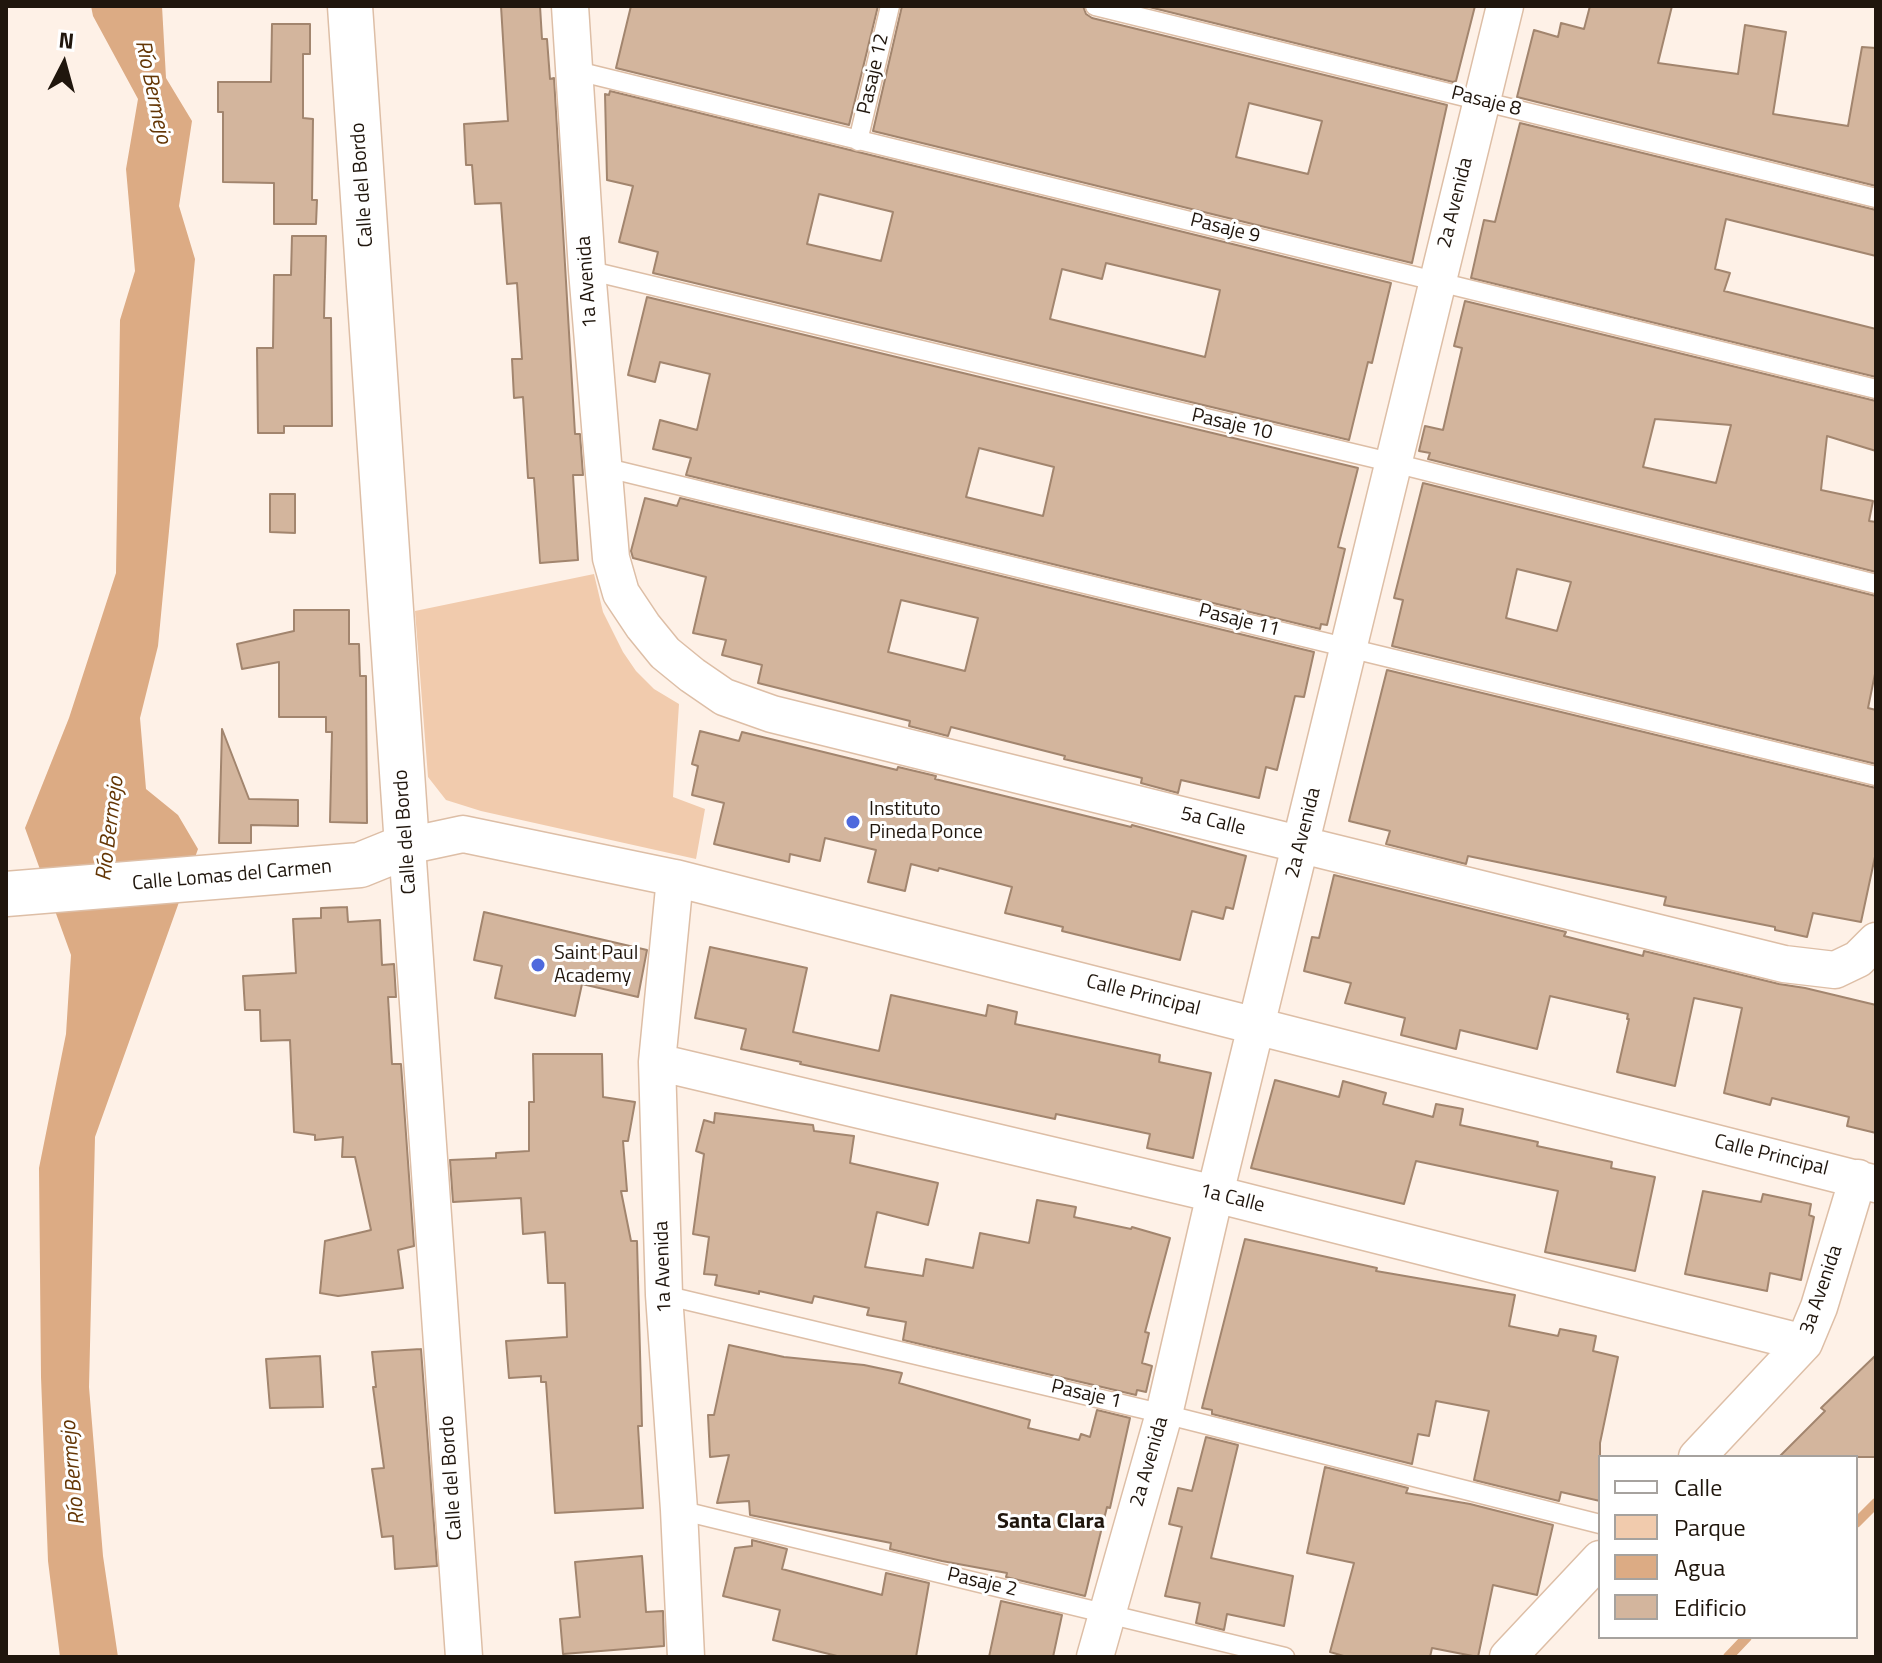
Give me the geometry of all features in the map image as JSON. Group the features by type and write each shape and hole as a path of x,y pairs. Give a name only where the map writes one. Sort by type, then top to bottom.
{"street":[{"name":"Calle del Bordo","path":"350,6 464,1657"},
{"name":"1a Avenida","path":"570,6 587,270 611,558"},
{"name":"2a Avenida","path":"1095,1657 1164,1414 1505,6"},
{"name":"5a Calle","path":"611,558 621,593 665,653 724,697 787,718 1784,964 1835,970 1858,959 1876,941"},
{"name":"Calle Principal","path":"407,846 463,834 675,878 1867,1181"},
{"name":"Calle Lomas del Carmen","path":"6,894 360,865 407,846"},
{"name":"1a Avenida","path":"675,878 657,1062 664,1295 686,1657"},
{"name":"1a Calle","path":"657,1062 1215,1194 1804,1343"},
{"name":"3a Avenida","path":"1699,1455 1804,1343 1867,1181"},
{"path":"1508,1657 1598,1561"}],"lane":[{"name":"Pasaje 12","path":"858,141 890,6"},
{"name":"Pasaje 8","path":"1095,6 1876,198"},
{"name":"Pasaje 9","path":"573,70 1876,389"},
{"name":"Pasaje 10","path":"587,270 1394,463 1876,584"},
{"name":"Pasaje 11","path":"603,467 1876,776"},
{"name":"Pasaje 1","path":"664,1295 1164,1414 1598,1523"},
{"name":"Pasaje 2","path":"679,1510 1285,1657"}],"green space":[{"path":"594,574 603,612 623,652 654,689 679,704 673,797 705,809 696,859 481,811 446,800 428,777 415,611"}],"water":[{"name":"Río Bermejo","path":"91,6 162,6 166,78 192,121 179,206 195,259 158,646 140,718 146,789 178,815 198,849 95,1137 89,1387 103,1556 118,1657 60,1657 48,1561 41,1377 39,1168 66,1034 71,955 25,828 69,718 116,573 120,320 135,271 126,169 138,99 93,16"}],"building":[{"path":"501,6 540,6 542,39 547,39 550,79 554,78 575,434 580,434 583,475 573,475 578,560 540,563 534,478 528,478 523,397 514,398 512,359 522,359 517,283 507,284 501,203 475,204 472,165 466,165 464,124 508,121"},
{"path":"631,6 878,6 849,125 616,68"},
{"path":"902,6 1083,6 1092,18 1447,105 1412,263 873,131","holes":["1249,103 1322,121 1308,174 1236,157"]},
{"path":"1145,6 1475,6 1456,81 1453,82"},
{"path":"1590,6 1672,6 1658,63 1738,74 1745,25 1786,32 1773,114 1848,126 1862,47 1876,48 1876,186 1517,97 1534,30 1558,37 1561,23 1584,29"},
{"path":"272,24 310,24 310,54 303,54 303,118 313,119 312,200 317,200 316,224 274,224 274,183 223,182 223,112 218,112 218,82 271,82"},
{"path":"610,91 1391,283 1349,440 653,273 658,252 619,242 633,186 607,180 605,94 609,95","holes":["819,194 893,212 881,261 807,244","1106,263 1220,290 1205,357 1050,319 1062,269 1102,279"]},
{"path":"1520,123 1876,210 1876,256 1726,219 1715,269 1730,273 1724,291 1876,329 1876,377 1471,278 1484,220 1495,222"},
{"path":"292,236 326,236 324,318 331,318 332,426 284,426 284,433 258,433 257,348 273,348 274,275 291,275"},
{"path":"647,297 1358,468 1338,547 1345,549 1327,625 1321,624 1320,629 686,475 691,458 653,449 660,420 697,430 710,374 660,362 655,382 628,375","holes":["979,448 1054,467 1043,516 966,497"]},
{"path":"1465,301 1876,401 1876,451 1827,436 1821,490 1873,501 1869,521 1876,522 1876,572 1428,459 1430,453 1419,451 1425,426 1443,430 1462,348 1454,346","holes":["1655,419 1731,425 1716,483 1643,467"]},
{"path":"1423,483 1876,596 1876,669 1868,708 1876,710 1876,764 1392,646 1403,600 1394,598","holes":["1517,569 1571,582 1557,631 1506,618"]},
{"path":"270,494 295,494 295,533 270,532"},
{"path":"645,498 677,506 680,498 1314,652 1304,697 1295,696 1277,770 1266,767 1259,798 1181,780 1178,793 1141,783 1142,778 1064,759 1065,756 951,727 948,736 909,726 910,721 758,683 762,665 722,655 726,640 693,633 706,577 633,558 631,551","holes":["901,600 978,618 965,671 888,652"]},
{"path":"294,610 349,610 349,644 359,644 360,676 366,676 367,823 330,822 332,732 326,732 326,717 279,717 279,662 242,669 237,644 294,631"},
{"path":"1387,670 1876,788 1876,852 1861,922 1813,913 1807,937 1775,930 1775,927 1664,905 1666,897 1468,856 1466,864 1386,844 1390,831 1349,821"},
{"path":"222,729 249,799 298,800 298,826 251,825 251,843 219,843"},
{"path":"700,731 739,741 742,732 897,770 898,767 936,776 935,779 1132,825 1246,856 1233,909 1226,907 1223,919 1192,911 1180,960 1062,931 1063,927 1005,913 1012,887 939,868 938,871 911,864 905,891 868,882 876,850 825,838 820,861 790,854 789,862 714,844 724,803 692,795 698,766 692,764"},
{"path":"1334,875 1566,932 1564,936 1643,956 1644,951 1876,1005 1876,1133 1847,1126 1849,1117 1772,1098 1770,1105 1724,1093 1742,1008 1694,998 1675,1086 1617,1072 1628,1014 1550,996 1537,1049 1460,1030 1456,1049 1401,1035 1405,1018 1345,1003 1351,983 1304,971 1312,937 1319,938"},
{"path":"347,907 348,922 380,920 382,965 394,964 396,997 388,997 392,1064 401,1064 414,1246 398,1250 403,1288 338,1296 320,1293 325,1241 371,1230 355,1157 342,1157 343,1137 315,1140 315,1135 294,1132 290,1040 261,1041 260,1010 245,1010 243,976 296,973 293,919 321,918 321,908"},
{"path":"484,912 647,950 638,997 582,984 575,1016 495,998 502,966 474,960"},
{"path":"710,947 807,968 793,1032 879,1051 891,995 986,1016 988,1005 1017,1012 1015,1024 1160,1055 1159,1062 1211,1073 1193,1158 1147,1148 1150,1134 1056,1114 1055,1119 741,1049 746,1029 695,1018"},
{"path":"533,1054 602,1054 603,1097 635,1102 628,1141 623,1141 627,1191 621,1191 631,1241 637,1241 642,1426 638,1426 643,1508 555,1513 546,1382 541,1382 541,1376 509,1378 506,1341 567,1337 565,1283 548,1283 545,1232 523,1234 521,1198 453,1202 450,1160 496,1158 496,1153 529,1151 529,1102 534,1102"},
{"path":"1275,1080 1339,1097 1343,1081 1386,1093 1383,1104 1433,1117 1436,1104 1463,1109 1460,1125 1538,1142 1537,1146 1612,1162 1611,1168 1655,1177 1635,1271 1545,1252 1558,1191 1416,1161 1404,1204 1251,1168"},
{"path":"715,1113 813,1125 814,1131 854,1136 850,1163 938,1183 928,1225 877,1212 865,1267 923,1276 926,1259 973,1268 980,1233 1029,1243 1037,1200 1076,1207 1074,1217 1132,1227 1170,1238 1145,1332 1149,1333 1142,1363 1152,1366 1146,1392 1137,1390 1136,1395 903,1340 906,1322 867,1315 869,1308 814,1296 812,1303 715,1285 717,1275 704,1274 709,1237 693,1234 704,1154 696,1151 704,1120 714,1123"},
{"path":"1703,1191 1761,1202 1763,1194 1811,1204 1809,1215 1814,1217 1801,1280 1770,1273 1767,1291 1685,1274"},
{"path":"1245,1239 1377,1268 1376,1271 1515,1295 1509,1326 1558,1336 1560,1329 1596,1336 1593,1351 1618,1357 1598,1455 1598,1501 1561,1492 1559,1501 1474,1480 1489,1411 1436,1401 1429,1436 1418,1434 1412,1464 1212,1414 1212,1410 1202,1408"},
{"path":"729,1345 784,1357 864,1365 902,1373 899,1383 1030,1420 1028,1428 1079,1440 1081,1434 1090,1437 1097,1410 1130,1418 1110,1508 1107,1507 1085,1596 1006,1577 1007,1573 890,1549 891,1543 750,1515 749,1501 717,1503 729,1455 710,1457 708,1415 714,1415"},
{"path":"421,1349 437,1566 395,1569 393,1536 382,1537 372,1469 384,1468 373,1387 376,1387 372,1352"},
{"path":"1876,1355 1876,1457 1781,1455 1825,1411 1821,1408"},
{"path":"320,1356 323,1407 270,1408 266,1359"},
{"path":"1206,1437 1238,1445 1211,1558 1293,1576 1284,1626 1227,1614 1224,1630 1196,1623 1200,1603 1165,1596 1182,1527 1169,1524 1178,1488 1192,1491"},
{"path":"1325,1467 1408,1488 1406,1493 1470,1504 1553,1525 1537,1595 1493,1585 1478,1657 1432,1648 1430,1657 1347,1657 1330,1652 1354,1563 1307,1553"},
{"path":"752,1540 787,1549 782,1569 882,1595 886,1573 929,1583 916,1657 841,1657 773,1640 780,1610 723,1596 735,1548 752,1546"},
{"path":"642,1556 646,1612 663,1611 664,1646 563,1654 560,1619 580,1617 575,1562"},
{"path":"1001,1601 1062,1615 1053,1657 989,1657"}],"waterway":[{"path":"1858,1521 1876,1503"},
{"path":"1728,1657 1745,1639"}],"place":[{"name":"Instituto Pineda Ponce","path":"853,822"},
{"name":"Saint Paul Academy","path":"538,965"}],"district":[{"name":"Santa Clara","path":"1051,1523"}]}
